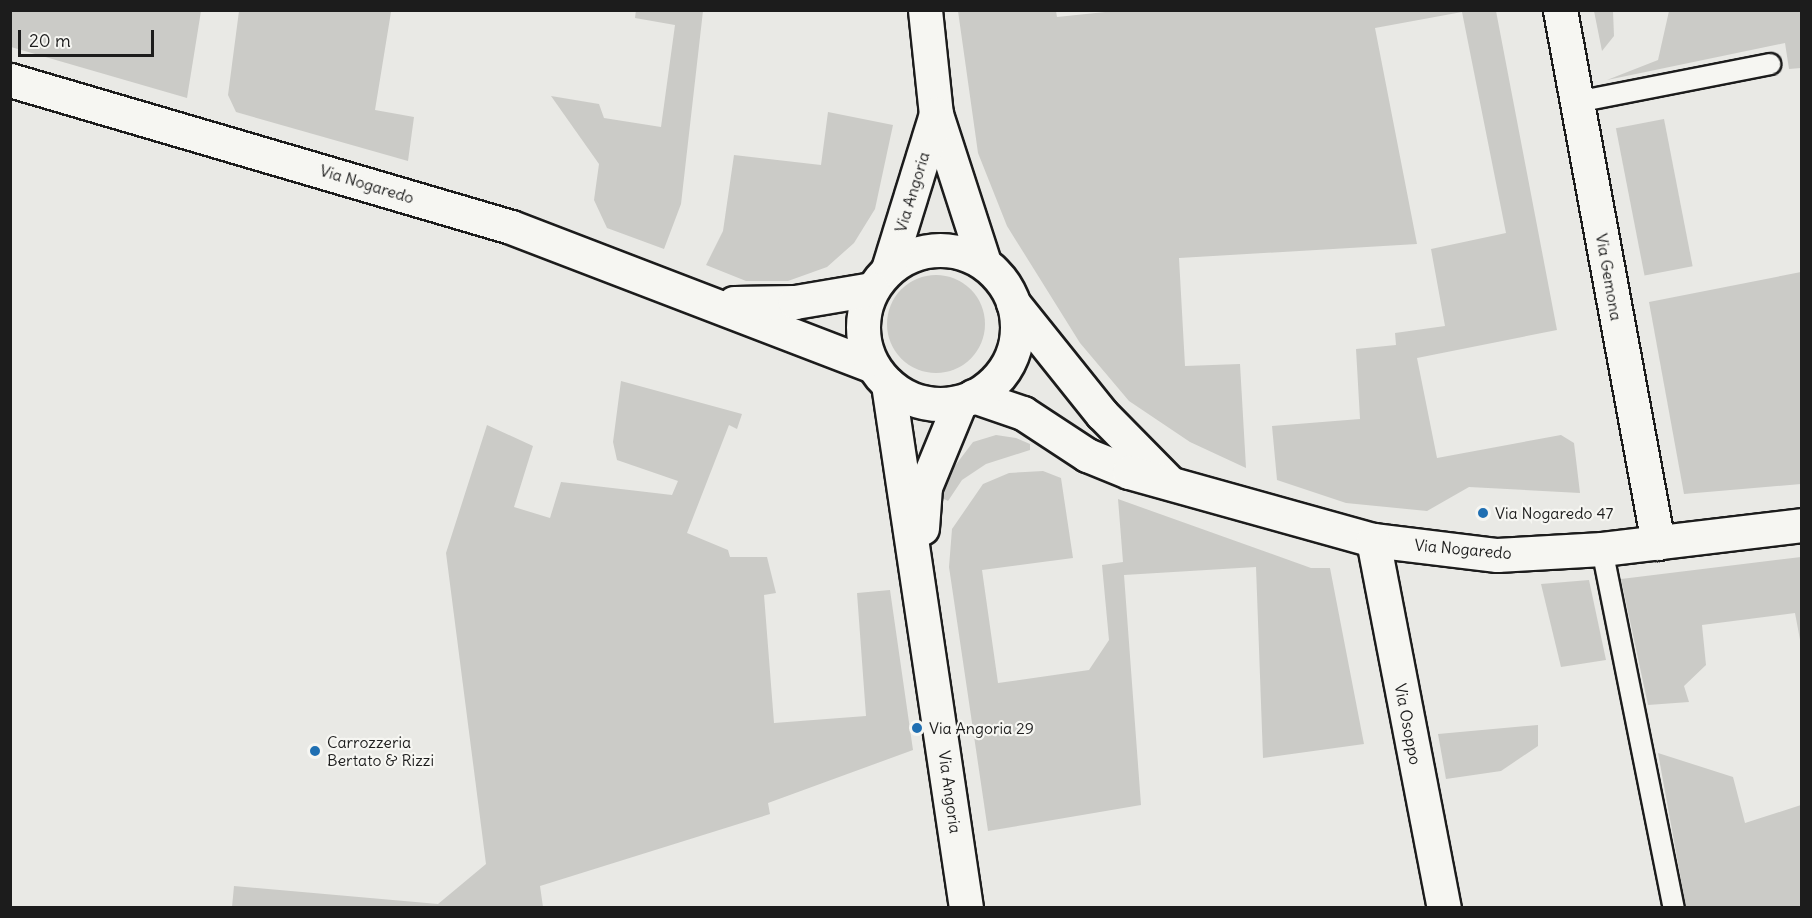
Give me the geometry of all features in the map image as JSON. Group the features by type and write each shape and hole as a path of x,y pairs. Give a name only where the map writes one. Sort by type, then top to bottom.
{"street":[{"name":"Via Angoria","path":"925,10 936,114 984,263"},
{"name":"Via Gemona","path":"1560,10 1658,543"},
{"name":"Via Nogaredo","path":"10,80 511,227 718,303 879,374"},
{"name":"Via Angoria","path":"880,279 936,114"},
{"path":"936,249 984,263 1013,303 1013,352 1001,375 966,399 909,399 879,374 863,339 863,314 880,279 936,249"},
{"name":"Via Nogaredo","path":"718,303 795,302 880,279"},
{"name":"Via Nogaredo","path":"1013,303 1101,414 1167,480"},
{"name":"Via Angoria","path":"879,374 918,569 966,908"},
{"name":"Via Angoria","path":"918,569 925,487 966,399"},
{"name":"Via Nogaredo","path":"966,399 1023,413 1087,455 1277,517 1373,540 1497,555 1602,549 1802,525"},
{"name":"Via Osoppo","path":"1373,540 1444,908"}],"lane":[{"path":"1577,102 1770,64"},
{"path":"1602,549 1674,908"}],"shaded area":[{"path":"636,10 703,11 681,204 664,249 607,228 594,200 599,164 551,96 599,104 604,118 661,127 675,25 635,18"},
{"path":"10,11 201,11 187,98 11,47"},
{"path":"239,11 407,11 391,12 375,110 414,117 408,161 236,112 228,95"},
{"path":"958,11 1056,11 1057,17 1115,11 1496,11 1557,330 1417,358 1437,458 1561,435 1574,443 1580,493 1469,487 1427,511 1346,503 1277,480 1272,426 1360,419 1356,349 1396,345 1395,333 1445,326 1431,249 1506,233 1462,12 1375,28 1417,244 1179,258 1185,366 1240,364 1246,468 1190,442 1129,401 1080,343 1007,226 978,153"},
{"path":"1594,11 1613,11 1614,36 1602,51"},
{"path":"1669,11 1801,11 1801,68 1789,69 1785,43 1607,80 1658,60"},
{"path":"828,112 893,125 875,209 854,243 827,267 788,281 746,281 706,265 723,231 734,155 821,165"},
{"path":"1664,119 1693,266 1645,276 1616,128"},
{"path":"1801,272 1801,484 1684,494 1649,302"},
{"path":"936,275 955,278 971,289 982,305 985,324 982,343 971,359 955,370 936,373 917,370 901,359 890,343 887,324 890,305 901,289 917,278"},
{"path":"621,381 742,414 737,429 729,425 687,533 728,550 730,557 767,557 776,593 764,595 774,723 866,716 857,593 890,590 913,750 768,803 770,814 540,886 543,907 232,907 234,886 438,904 486,864 446,553 487,425 533,446 514,507 550,518 561,482 672,495 678,481 617,460 613,442"},
{"path":"996,435 1016,438 1030,444 1030,450 986,464 962,480 948,501 940,497 942,483 973,442"},
{"path":"1043,471 1061,478 1073,558 982,570 998,683 1089,670 1109,640 1102,565 1123,562 1118,499 1311,568 1330,568 1364,744 1263,758 1256,567 1124,575 1141,805 988,831 949,567 952,529 983,484 1009,473"},
{"path":"1801,557 1801,645 1795,613 1702,625 1706,665 1684,686 1689,702 1648,705 1621,579"},
{"path":"1589,580 1606,660 1561,667 1541,584"},
{"path":"1538,725 1538,746 1501,771 1446,779 1438,734"},
{"path":"1658,753 1733,777 1745,823 1801,805 1801,907 1686,907"}],"place":[{"name":"Via Nogaredo 47","path":"1483,513"},
{"name":"Via Angoria 29","path":"917,728"},
{"name":"Carrozzeria Bertato & Rizzi","path":"315,751"}]}
